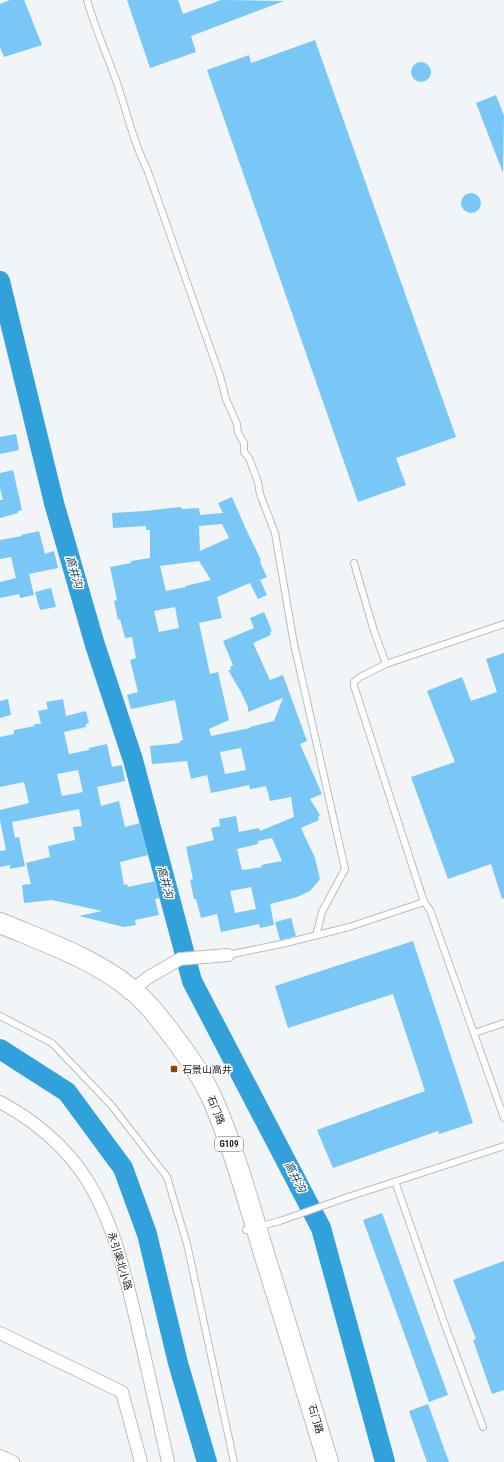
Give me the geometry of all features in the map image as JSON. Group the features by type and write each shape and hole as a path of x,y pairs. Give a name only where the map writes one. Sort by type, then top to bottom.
{"highway":[{"name":"石门路","path":"0,923 82,958 108,972 128,993 142,1014 164,1039 193,1083 208,1115 251,1229 328,1462"},
{"name":"石门路","path":"0,932 62,959 128,993"},
{"name":"石门路","path":"251,1229 318,1462"}],"street":[{"path":"128,993 160,970 180,960 228,955"},
{"name":"永引渠北小路","path":"0,1102 29,1120 50,1136 71,1158 87,1181 107,1220 125,1274 150,1376 168,1462"},
{"path":"0,1334 122,1392 140,1462"},
{"path":"0,1456 13,1462"}],"lane":[{"path":"87,0 95,28 117,84 140,156 147,169 220,376 226,399 237,424 238,433 244,443 244,452 249,458 258,482 260,494 275,533 294,644 345,869 322,912 316,936"},
{"path":"354,563 374,631 386,664"},
{"path":"504,624 386,664 360,677 354,682 354,686 424,902 430,910 504,1118"},
{"path":"228,955 349,928 424,902"},
{"path":"0,1016 52,1043 112,1106 167,1177 187,1244 234,1462"},
{"path":"474,1034 504,1023"},
{"path":"251,1229 286,1219 395,1181 504,1146"},
{"path":"395,1181 445,1325 483,1427"}],"building":[{"path":"10,0 24,0 42,45 4,57 0,47 0,4"},
{"path":"127,0 178,0 183,14 221,0 284,1 191,36 196,52 150,68"},
{"path":"315,40 456,437 396,458 406,485 358,502 207,70 249,55 251,63"},
{"path":"421,62 428,65 431,72 428,79 421,82 414,79 411,72 414,65"},
{"path":"496,95 504,116 503,173 476,103"},
{"path":"471,193 478,196 481,203 478,210 471,213 464,210 461,203 464,196"},
{"path":"16,434 19,450 0,454 0,437"},
{"path":"13,470 22,510 18,511 18,513 0,518 0,500 3,500 0,488 0,473"},
{"path":"232,497 261,560 260,562 267,577 260,580 267,595 258,599 250,583 217,597 222,618 199,623 210,674 218,672 229,720 209,729 211,736 250,728 274,721 283,698 248,712 248,707 241,692 228,670 231,670 230,667 233,665 223,641 254,628 250,618 264,612 272,631 270,632 271,635 253,643 270,680 283,675 307,741 300,744 322,794 310,799 320,815 318,817 319,820 301,828 315,858 320,879 310,891 297,897 270,904 274,925 260,928 259,924 221,932 217,914 201,918 196,899 194,899 190,880 193,879 186,847 214,840 211,828 220,826 219,819 236,816 239,832 259,828 260,831 294,817 291,797 270,801 266,786 250,789 249,785 211,793 207,775 191,779 187,761 152,764 150,746 180,743 180,741 183,740 175,700 131,709 127,695 138,692 130,660 136,658 132,637 125,638 120,619 118,620 114,601 117,600 110,567 131,563 131,561 150,558 150,530 146,530 146,526 113,528 112,513 180,507 183,509 199,508 200,515 223,513 218,503","holes":["222,524 229,538 200,551 199,526","199,561 211,580 166,591 160,566","175,607 179,628 159,632 154,611","241,748 246,770 225,774 220,752","272,838 282,861 261,865 262,867 242,870 237,849 258,844 258,841","251,887 256,909 235,913 230,891"]},
{"path":"39,531 45,554 54,551 58,568 29,574 34,595 20,598 19,594 0,598 0,582 16,578 11,557 0,559 0,540"},
{"path":"51,588 56,607 40,610 35,592"},
{"path":"504,653 504,898 502,899 491,864 448,879 411,777 455,762 427,691 462,677 471,701 497,692 486,659"},
{"path":"8,699 11,715 0,718 0,701"},
{"path":"63,699 66,716 86,711 89,723 86,724 86,727 64,732 69,754 89,750 89,748 107,744 112,767 122,765 125,781 97,787 101,806 119,801 125,827 140,823 148,855 120,862 124,885 127,884 128,887 156,881 159,898 155,899 159,915 135,920 136,925 124,927 79,916 102,911 52,900 24,903 22,885 31,884 26,863 50,857 48,846 75,840 73,827 82,826 79,809 12,822 15,838 19,837 25,866 10,869 10,865 0,867 0,851 6,850 0,820 0,810 29,803 24,782 0,787 0,737 14,734 14,730 35,726 34,724 41,724 38,711 48,709 46,702","holes":["78,770 83,792 62,796 57,774"]},
{"path":"291,918 296,936 280,940 275,922"},
{"path":"413,941 473,1123 439,1134 438,1131 333,1168 317,1130 425,1091 393,994 288,1028 275,986"},
{"path":"382,1213 448,1395 429,1402 363,1220"},
{"path":"504,1261 504,1390 492,1394 473,1340 476,1339 453,1280"},
{"path":"428,1404 449,1462 427,1462 409,1411"}],"waterway":[{"name":"高井沟","path":"0,281 54,503 95,645 133,760 192,981 321,1228 385,1462"},
{"path":"0,1049 67,1092 123,1168 147,1234 178,1363 207,1462"}],"place":[{"name":"石景山高井","path":"174,1069"}]}
